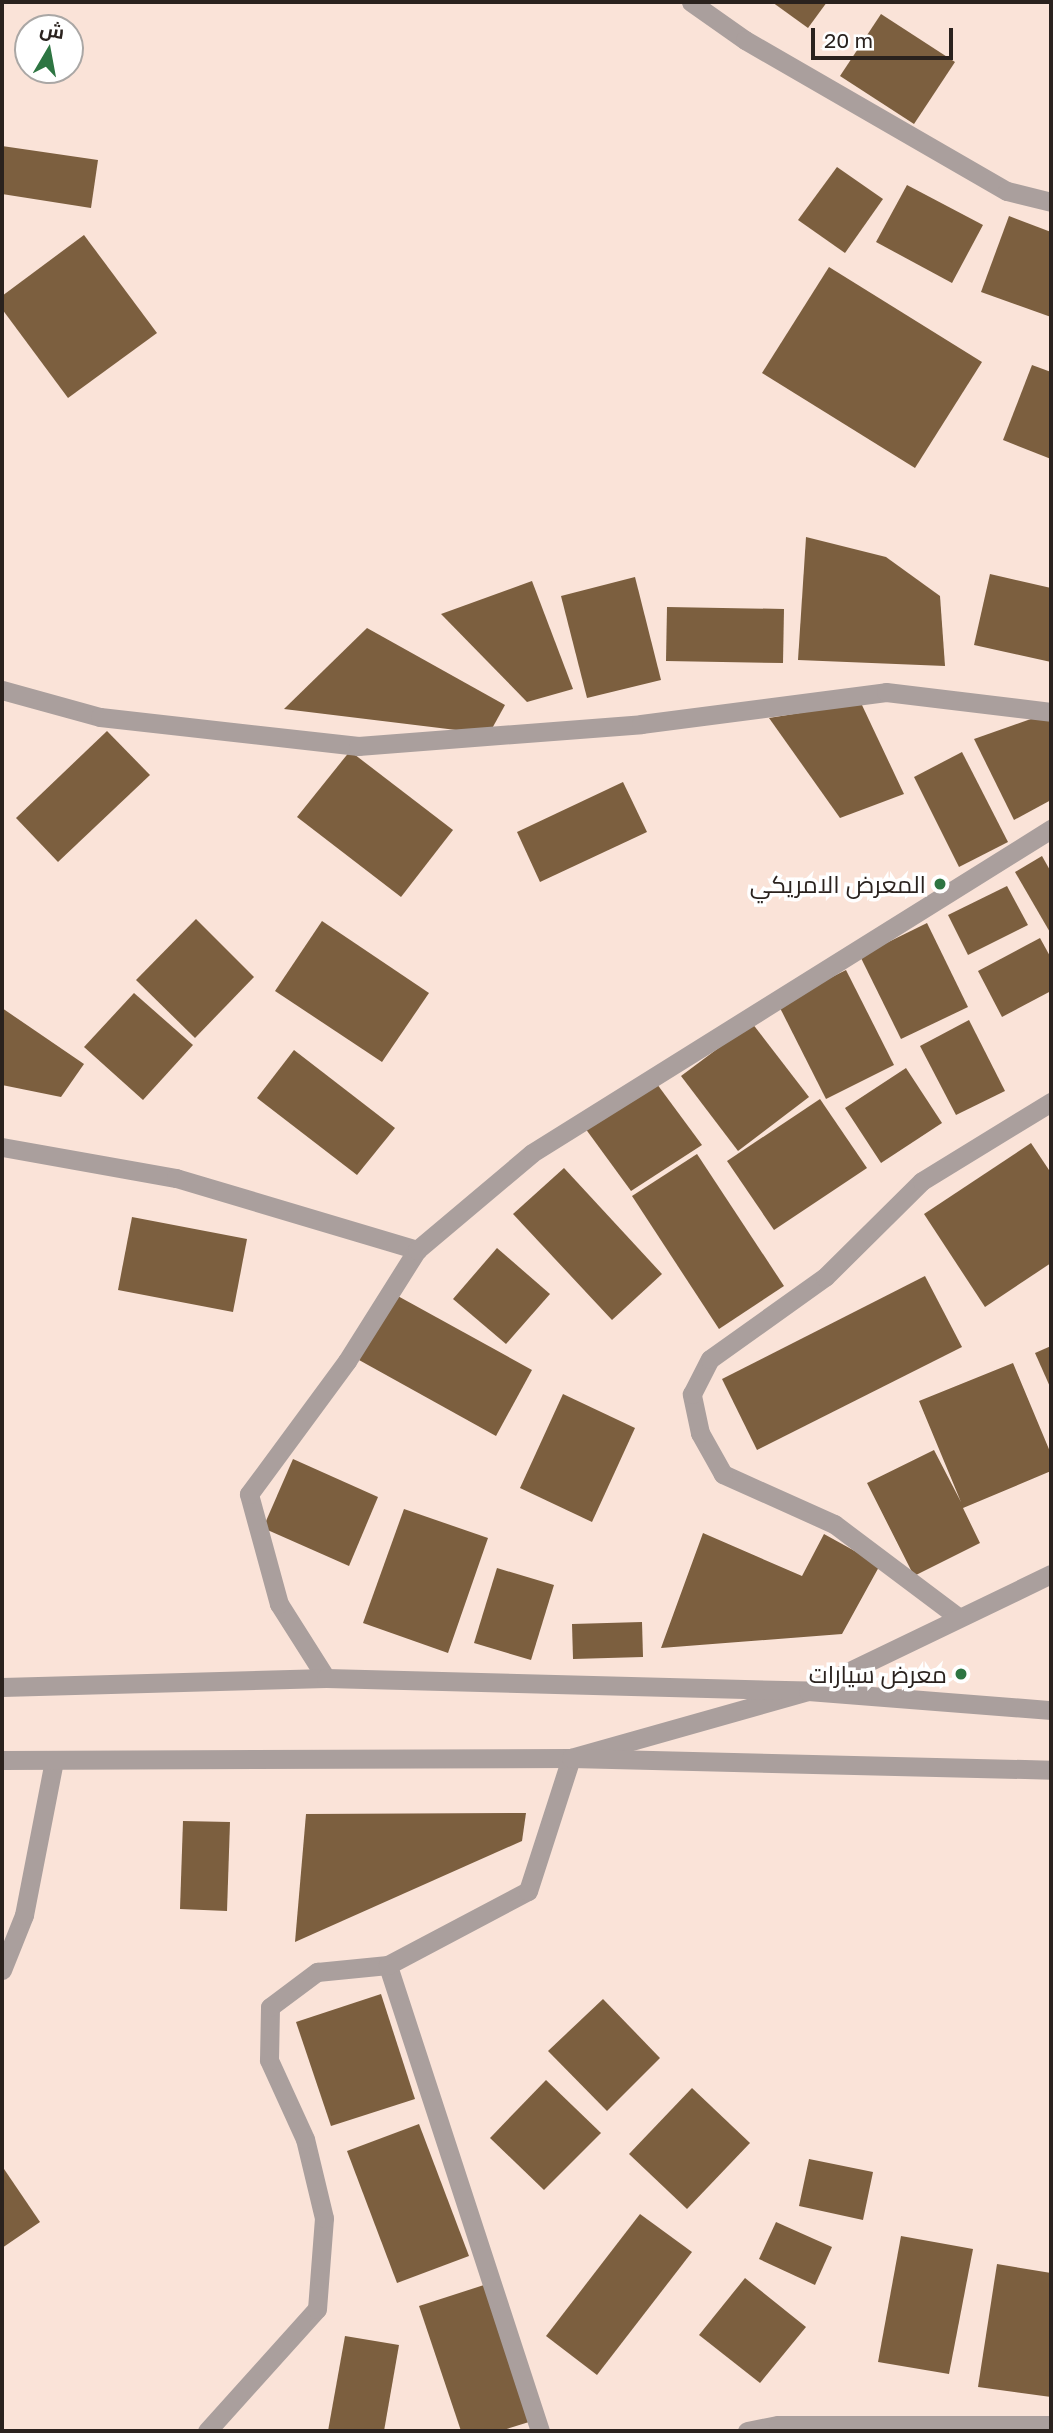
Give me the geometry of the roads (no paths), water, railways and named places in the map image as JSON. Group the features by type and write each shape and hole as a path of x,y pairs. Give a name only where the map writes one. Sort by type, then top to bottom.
{"street":[{"path":"691,2 745,40 1007,191 1051,202"},
{"path":"2,690 100,717 358,746 641,724 886,692 1051,712"},
{"path":"327,1678 279,1604 249,1494 347,1361 417,1250 532,1153 1051,829"},
{"path":"958,1617 834,1524 723,1474 700,1433 692,1394 710,1359 825,1277 922,1181 1051,1102"},
{"path":"2,1147 176,1178 417,1250"},
{"path":"571,1758 808,1691 1051,1574"},
{"path":"2,1687 327,1678 808,1691 1051,1710"},
{"path":"207,2431 317,2309 324,2218 305,2139 269,2060 270,2007 317,1972 388,1965 528,1891 571,1758"},
{"path":"2,1760 571,1758 1051,1770"},
{"path":"2,1970 24,1915 54,1760"},
{"path":"388,1965 540,2431"},
{"path":"747,2431 778,2425 1051,2424"}],"place":[{"name":"المعرض الامريكي","path":"940,884"},
{"name":"معرض سيارات","path":"961,1674"}]}
